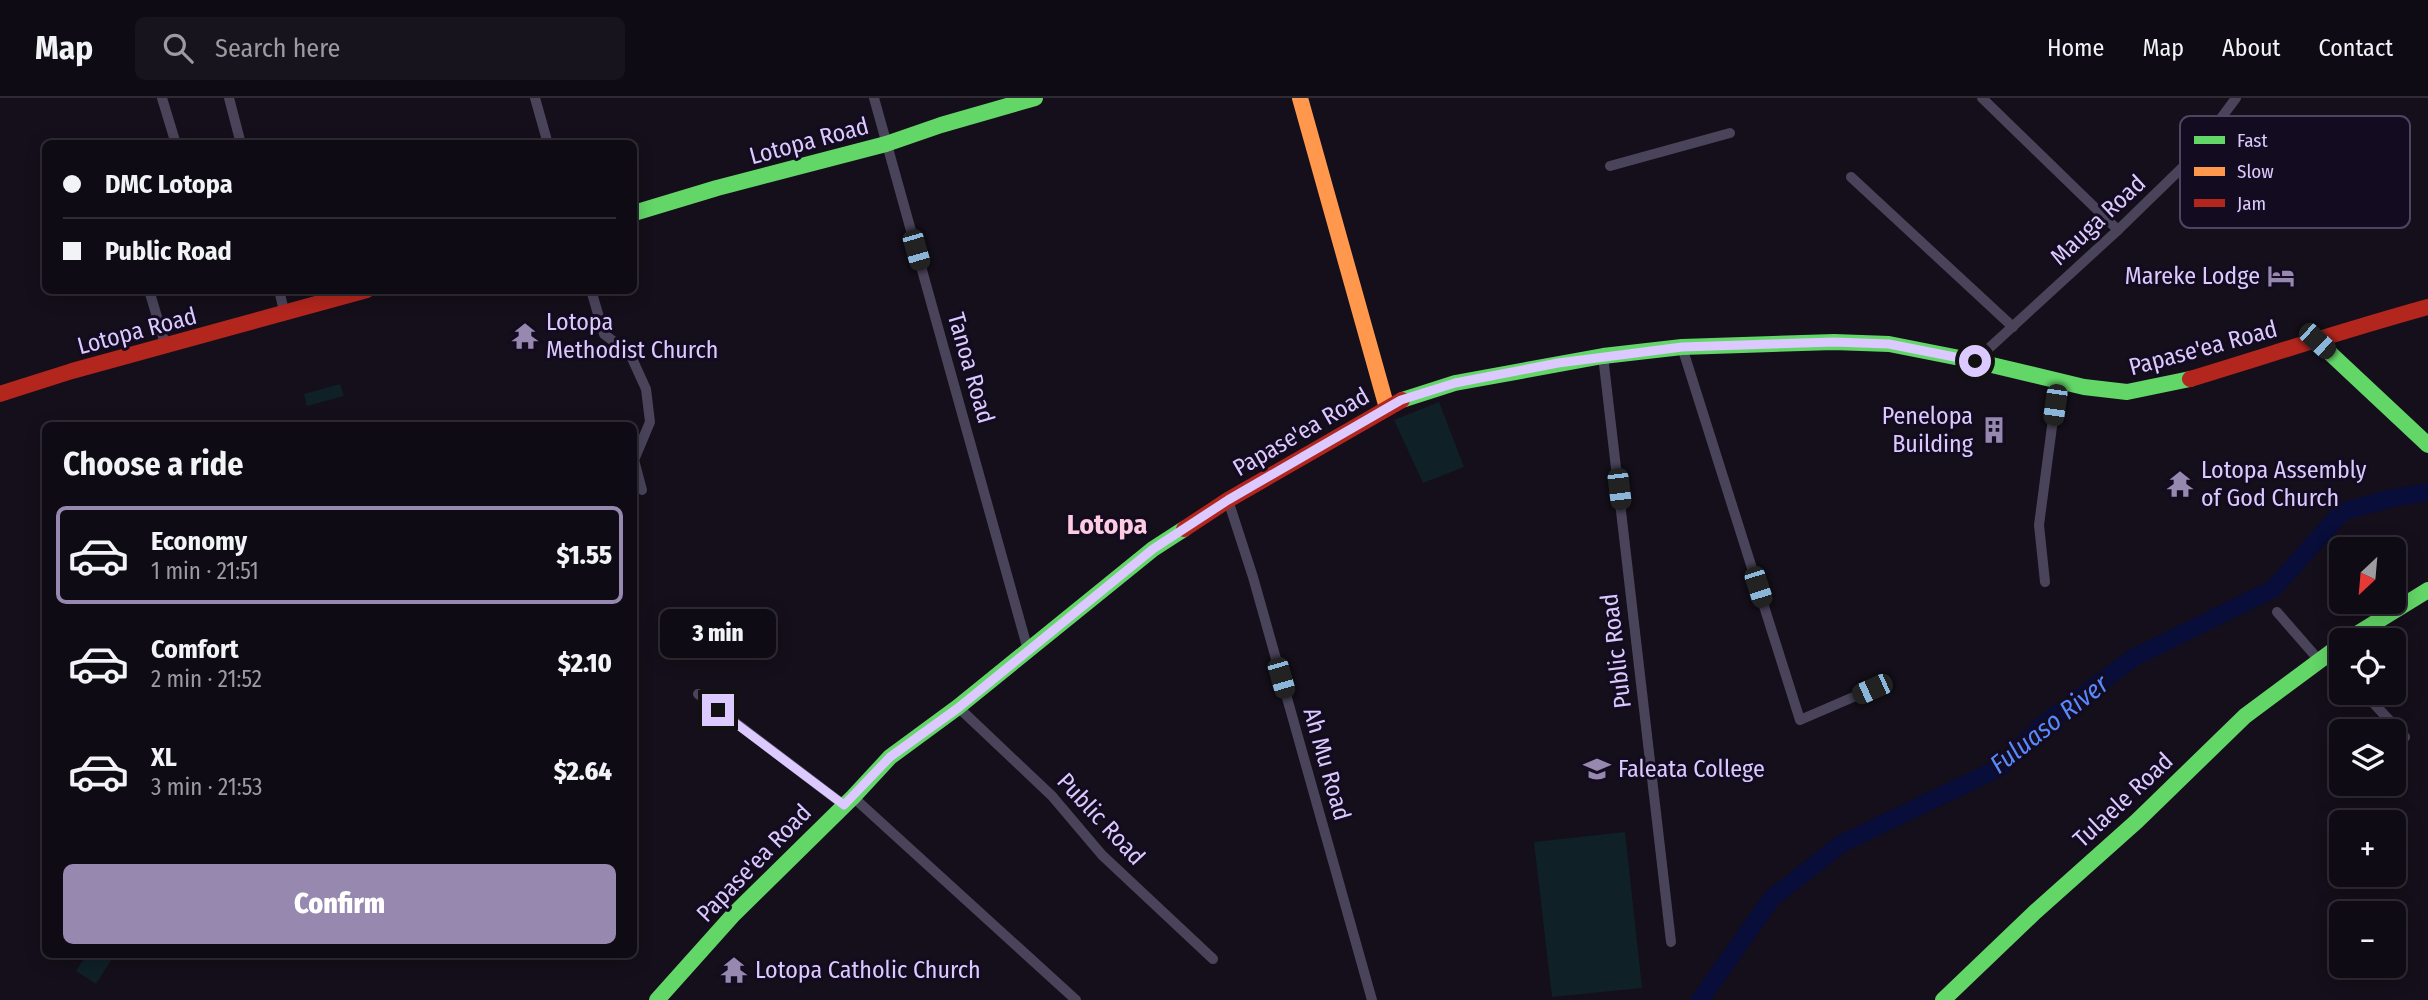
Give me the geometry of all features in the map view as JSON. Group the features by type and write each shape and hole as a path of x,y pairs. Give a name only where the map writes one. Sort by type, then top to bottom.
{"main road":[{"name":"Lotopa Road","path":"637,212 717,188 886,144 1035,98"},
{"path":"1300,98 1387,408"},
{"name":"Lotopa Road","path":"0,394 72,371 285,315 354,294"},
{"name":"Papase'ea Road","path":"657,1000 734,915 890,757 958,708 1153,549 1228,500 1387,408 1419,393 1455,383 1603,356 1682,347 1834,342 1889,344 2106,391 2127,392 2154,388 2428,307"},
{"path":"2317,341 2428,445"},
{"path":"2366,628 2428,590"},
{"name":"Tulaele Road","path":"1943,1000 2035,912 2137,821 2245,716 2329,652"}],"street":[{"path":"162,98 175,140"},
{"path":"229,98 240,140"},
{"path":"535,98 547,140"},
{"name":"Tanoa Road","path":"874,98 1028,650"},
{"path":"1982,98 2119,230"},
{"name":"Mauga Road","path":"2223,116 2236,98"},
{"path":"1610,166 1730,133"},
{"name":"Mauga Road","path":"1975,361 2119,230 2180,170"},
{"path":"1851,177 2013,327"},
{"path":"150,294 166,347"},
{"path":"279,294 285,315"},
{"path":"592,294 604,334 630,354 646,389 650,422 637,453"},
{"path":"1682,347 1800,720 1872,689"},
{"name":"Public Road","path":"1603,356 1671,942"},
{"path":"2045,582 2039,525 2059,381"},
{"path":"637,471 642,489"},
{"name":"Ah Mu Road","path":"1228,500 1253,577 1372,1000"},
{"path":"2277,612 2329,661"},
{"path":"698,695 848,801 1076,1000"},
{"path":"2375,705 2388,719"},
{"name":"Public Road","path":"958,708 1052,796 1102,855 1213,959"}],"shaded area":[{"path":"340,384 344,396 307,406 304,394"},
{"path":"1439,402 1464,467 1423,483 1394,420"},
{"path":"1625,832 1642,988 1552,997 1534,842"},
{"path":"84,958 112,958 96,984 76,971"}],"waterway":[{"name":"Fuluaso River","path":"1700,1000 1772,898 1841,844 2001,767 2039,728 2133,658 2273,589 2342,512 2388,499 2428,492"}],"traffic: fast":[{"path":"637,212 717,188 886,144 1035,98"},
{"path":"2317,341 2428,445"},
{"path":"1402,400 1455,383 1603,356 1682,347 1834,342 1889,344 2084,387 2127,392 2190,379"},
{"path":"657,1000 734,914 890,757 958,707 1153,549 1184,529"},
{"path":"2366,628 2428,590"},
{"path":"1943,1000 2035,912 2137,821 2245,716 2329,654"}],"traffic: slow":[{"path":"1300,98 1387,408"}],"traffic: jam":[{"path":"0,394 72,371 352,294"},
{"path":"2190,379 2428,307"},
{"path":"1184,529 1228,500 1402,400"}],"place":[{"name":"Mareke Lodge","path":"2281,276"},
{"name":"Lotopa Methodist Church","path":"525,336"},
{"name":"Penelopa Building","path":"1994,430"},
{"name":"Lotopa Assembly of God Church","path":"2180,484"},
{"name":"Faleata College","path":"1597,769"},
{"name":"Lotopa Catholic Church","path":"734,970"}],"district":[{"name":"Lotopa","path":"1107,524"}],"route":[{"path":"718,710 844,805 890,757 958,708 1153,549 1228,500 1401,400 1455,383 1558,363 1682,347 1834,342 1889,344 1975,361"}]}
